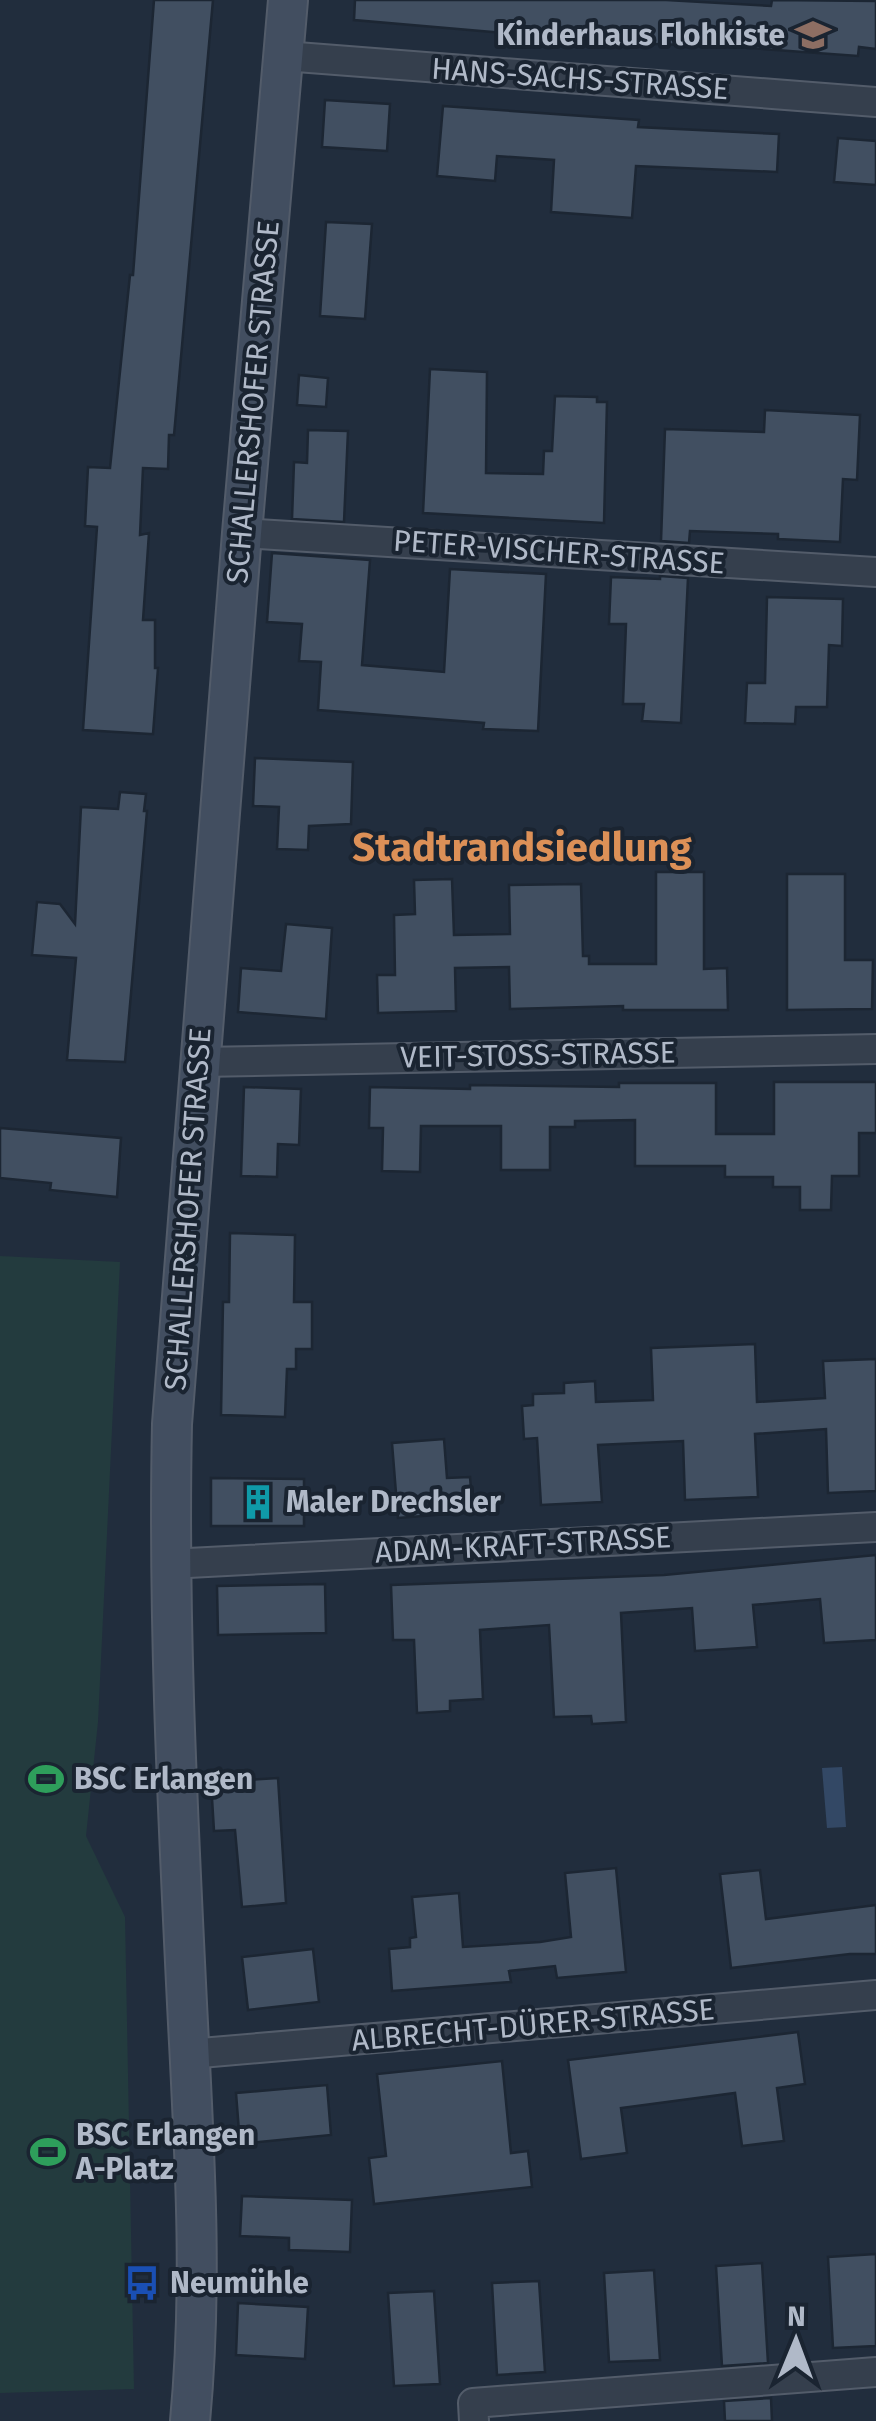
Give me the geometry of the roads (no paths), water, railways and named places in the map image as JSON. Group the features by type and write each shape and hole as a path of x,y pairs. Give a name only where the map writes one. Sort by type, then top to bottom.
{"street":[{"name":"SCHALLERSHOFER STRASSE","path":"190,2421 198,2243 169,1564 172,1424 288,0"},
{"name":"HANS-SACHS-STRASSE","path":"284,56 876,102"},
{"name":"PETER-VISCHER-STRASSE","path":"242,533 876,572"},
{"name":"VEIT-STOSS-STRASSE","path":"200,1062 876,1049"},
{"name":"ADAM-KRAFT-STRASSE","path":"169,1564 876,1527"},
{"name":"ALBRECHT-DÜRER-STRASSE","path":"189,2054 876,1996"},
{"path":"474,2421 473,2404 876,2372"}],"water":[{"path":"842,1767 846,1827 827,1828 822,1768"}],"place":[{"name":"Kinderhaus Flohkiste","path":"813,35"},
{"name":"Maler Drechsler","path":"258,1502"},
{"name":"BSC Erlangen","path":"46,1779"},
{"name":"BSC Erlangen A-Platz","path":"48,2152"},
{"name":"Neumühle","path":"142,2283"}],"district":[{"name":"Stadtrandsiedlung","path":"522,847"}]}
